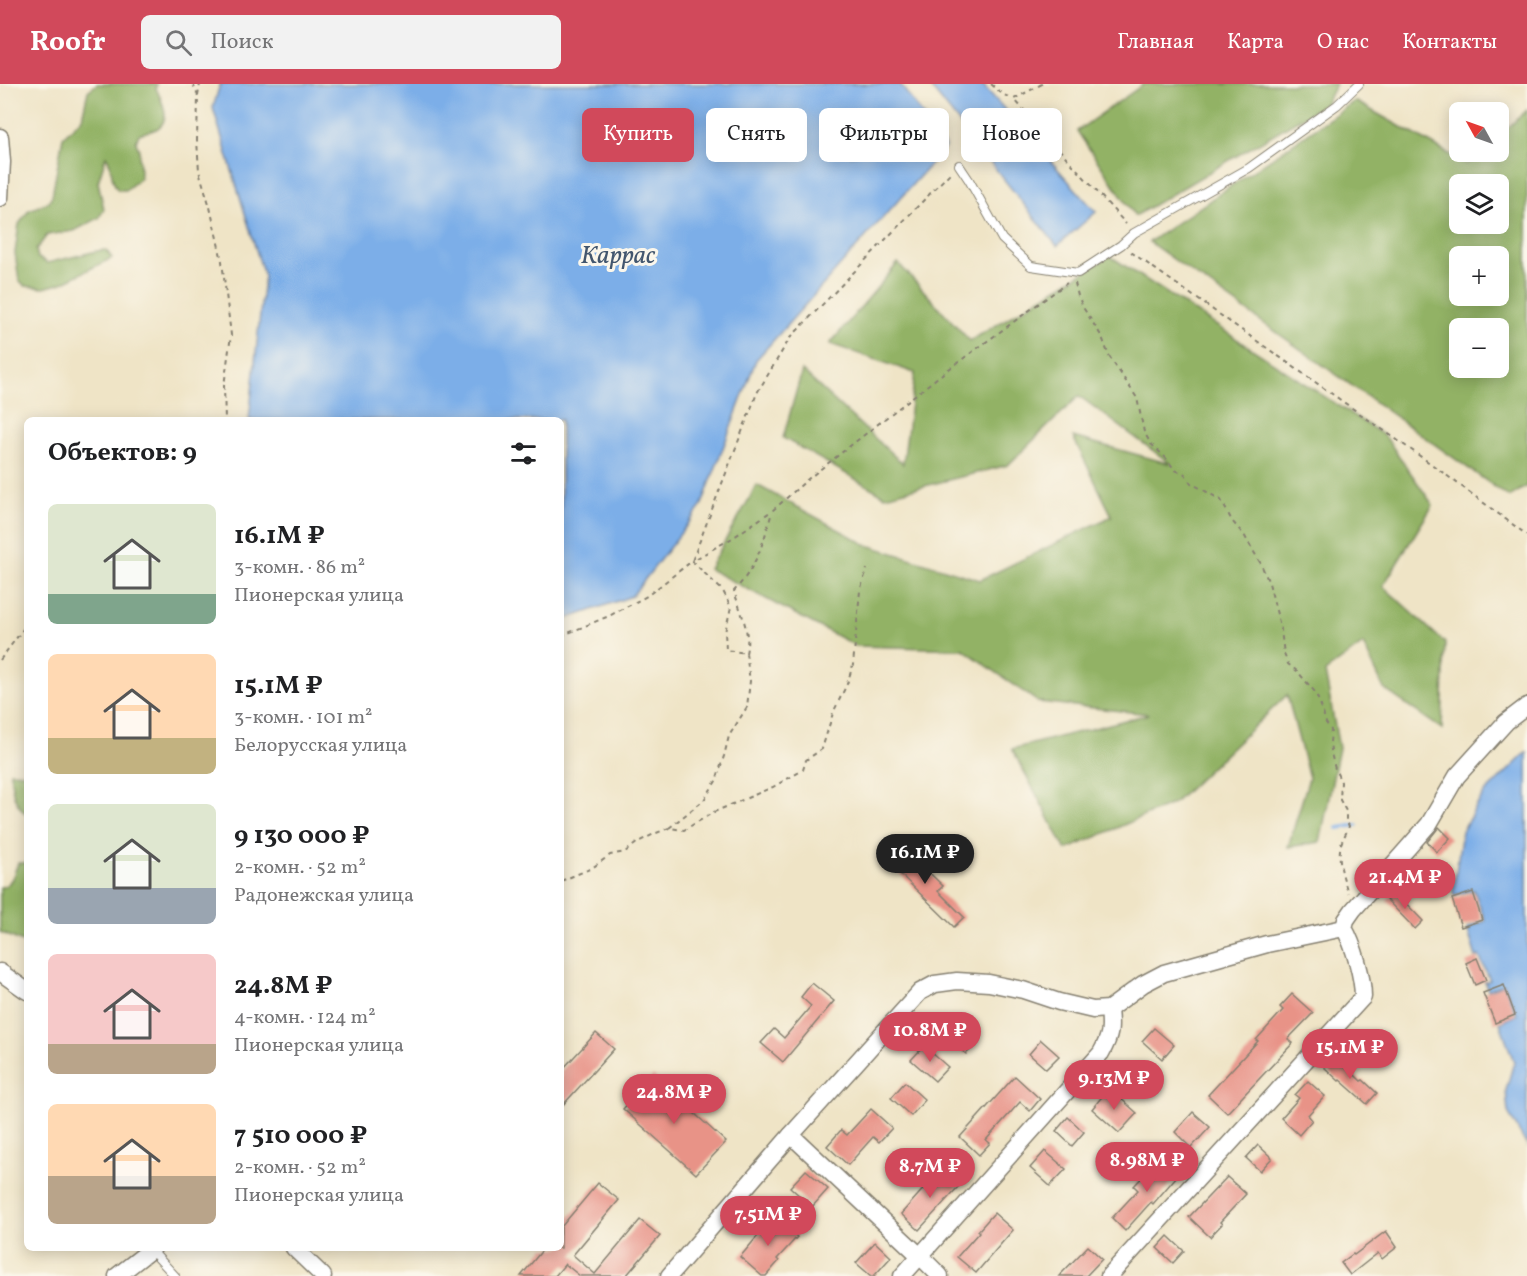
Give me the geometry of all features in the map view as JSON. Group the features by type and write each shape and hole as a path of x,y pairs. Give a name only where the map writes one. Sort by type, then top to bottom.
{"street":[{"path":"0,137 2,162 0,198"},
{"path":"1344,928 1353,910 1429,824 1457,776 1506,722 1527,706"},
{"path":"1109,1276 1363,997 1363,988 1354,954 1344,928"},
{"path":"669,1276 791,1135 920,992 935,984 957,981 989,983 1093,1010 1109,1009 1143,984 1164,973 1267,944 1344,928"},
{"path":"0,972 24,989"},
{"path":"902,1276 1101,1053 1108,1039 1109,1009"},
{"path":"791,1135 940,1276"},
{"path":"117,1276 148,1251"},
{"path":"297,1251 323,1276"}],"lane":[{"path":"958,165 1002,239 1030,266 1078,273 1121,245 1134,233 1249,168 1337,105 1359,84"},
{"path":"153,1251 175,1276"}],"path":[{"path":"193,84 198,96"},
{"path":"200,84 197,140 199,171 222,261 231,334 225,386 225,417"},
{"path":"991,84 1002,94 1014,99 1134,233"},
{"path":"1014,99 1042,84"},
{"path":"692,561 757,393 790,338 958,165"},
{"path":"1121,245 1434,466 1527,535"},
{"path":"564,635 609,616 647,596 692,561 734,537 773,510 808,479 938,377 1072,279 1076,284 1084,309 1102,337 1109,356 1137,398 1144,432 1151,444 1176,470 1185,474 1191,483 1221,500 1232,521 1244,535 1261,564 1269,584 1288,664 1315,692 1326,723 1331,730 1332,757 1341,782 1340,800 1349,826 1341,842 1340,852 1348,895"},
{"path":"564,880 592,868 610,855 625,852 639,842 669,828 704,800 716,781 729,736 747,707 750,681 746,653 748,644 742,610 734,591 751,571 759,555 773,510"},
{"path":"692,561 723,591 731,607 725,632 726,650 746,653"},
{"path":"669,828 684,830 714,812 773,786 802,770 806,760 822,748 833,713 853,665 860,591 867,569"},
{"path":"0,660 24,628"}],"green space":[{"path":"97,84 157,84 156,88 163,103 164,119 158,128 139,134 136,142 139,150 140,178 126,190 118,190 113,182 106,156 98,182 104,209 99,218 74,231 47,235 36,250 38,258 47,263 106,250 112,258 62,283 44,288 25,286 19,280 15,253 19,224 29,210 47,203 52,196 63,137 82,118 88,91"},
{"path":"1144,84 1336,84 1325,104 1135,216 1077,131"},
{"path":"1355,101 1449,154 1449,162 1467,164 1469,162 1509,162 1509,127 1527,110 1527,486 1509,497 1149,242"},
{"path":"1110,256 1385,436 1433,505 1383,586 1445,643 1442,729 1384,689 1363,644 1325,672 1339,748 1320,842 1288,847 1309,778 1287,695 1174,803 1066,850 1012,749 1149,714 1038,702 963,649 856,646 709,569 757,485 867,545 980,580 1112,516 1073,437 1171,464 1079,396 1008,465 885,496 783,438 802,371 903,464 915,373 830,344 898,263 970,341"},
{"path":"10,772 24,773 24,812 16,800"},
{"path":"18,863 24,863 24,943 0,932 0,887 10,882"}],"water":[{"name":"Каррас","path":"220,84 900,84 918,108 819,108 819,162 933,162 756,360 701,507 632,596 564,620 564,417 249,417 264,276 213,108"},
{"path":"928,84 982,84 1003,108 961,108 961,125"},
{"path":"990,162 1051,162 1096,212 1057,246"},
{"path":"1527,752 1527,1146 1508,1112 1506,1090 1514,1062 1500,1023 1517,1015 1504,984 1488,990 1485,982 1490,980 1479,956 1476,957 1467,928 1485,921 1474,890 1454,895 1453,892 1462,831 1483,795"}],"building":[{"path":"1439,827 1450,838 1437,852 1427,842"},
{"path":"904,848 943,886 938,891 964,917 954,927 889,863"},
{"path":"1395,892 1423,921 1415,929 1387,900"},
{"path":"1473,892 1482,920 1461,927 1452,899"},
{"path":"1477,958 1486,980 1475,985 1466,963"},
{"path":"812,983 834,1001 783,1062 761,1043 774,1029 784,1038 811,1006 801,997"},
{"path":"1504,985 1515,1015 1495,1023 1483,993"},
{"path":"1292,994 1313,1013 1288,1039 1293,1043 1227,1113 1208,1095 1258,1041 1256,1040 1283,1010 1280,1007"},
{"path":"955,1018 979,1040 966,1054 942,1033"},
{"path":"1154,1028 1174,1045 1162,1059 1142,1041"},
{"path":"596,1033 614,1049 564,1104 564,1068"},
{"path":"1041,1040 1059,1056 1046,1069 1029,1054"},
{"path":"924,1046 948,1067 935,1081 911,1060"},
{"path":"1335,1056 1377,1093 1367,1104 1324,1067"},
{"path":"653,1076 726,1142 696,1174 623,1109"},
{"path":"1015,1076 1040,1099 1030,1111 1020,1102 986,1140 990,1143 979,1155 960,1137"},
{"path":"1308,1081 1325,1096 1308,1115 1312,1120 1299,1135 1281,1118 1299,1098 1295,1095"},
{"path":"905,1082 925,1100 911,1116 891,1098"},
{"path":"1109,1088 1137,1113 1119,1133 1092,1109"},
{"path":"871,1109 892,1128 879,1142 873,1137 848,1165 827,1146 841,1130 847,1135"},
{"path":"1193,1112 1210,1127 1191,1148 1175,1132"},
{"path":"1068,1117 1084,1132 1072,1146 1056,1131"},
{"path":"1258,1145 1272,1158 1260,1171 1246,1158"},
{"path":"1045,1151 1066,1169 1050,1186 1030,1168"},
{"path":"1172,1158 1183,1169 1153,1204 1151,1202 1125,1231 1112,1218 1138,1190 1134,1186 1149,1170 1156,1176"},
{"path":"936,1167 958,1187 919,1230 901,1214 927,1185 923,1181"},
{"path":"806,1170 828,1189 812,1207 790,1187"},
{"path":"1227,1177 1246,1194 1220,1222 1222,1224 1210,1237 1189,1217"},
{"path":"598,1183 619,1200 573,1255 595,1274 640,1220 660,1236 626,1276 580,1276 565,1264 555,1276 521,1276 542,1251 564,1251 564,1223"},
{"path":"994,1213 1013,1230 976,1273 957,1257"},
{"path":"774,1217 797,1237 777,1259 779,1261 766,1276 762,1276 740,1257"},
{"path":"1386,1231 1397,1247 1382,1259 1378,1253 1350,1275 1341,1263"},
{"path":"1168,1236 1184,1251 1173,1263 1157,1248"},
{"path":"875,1242 891,1257 874,1276 871,1276 856,1263"},
{"path":"1088,1246 1102,1259 1086,1276 1059,1276"}],"waterway":[{"path":"1338,828 1357,825"}]}
